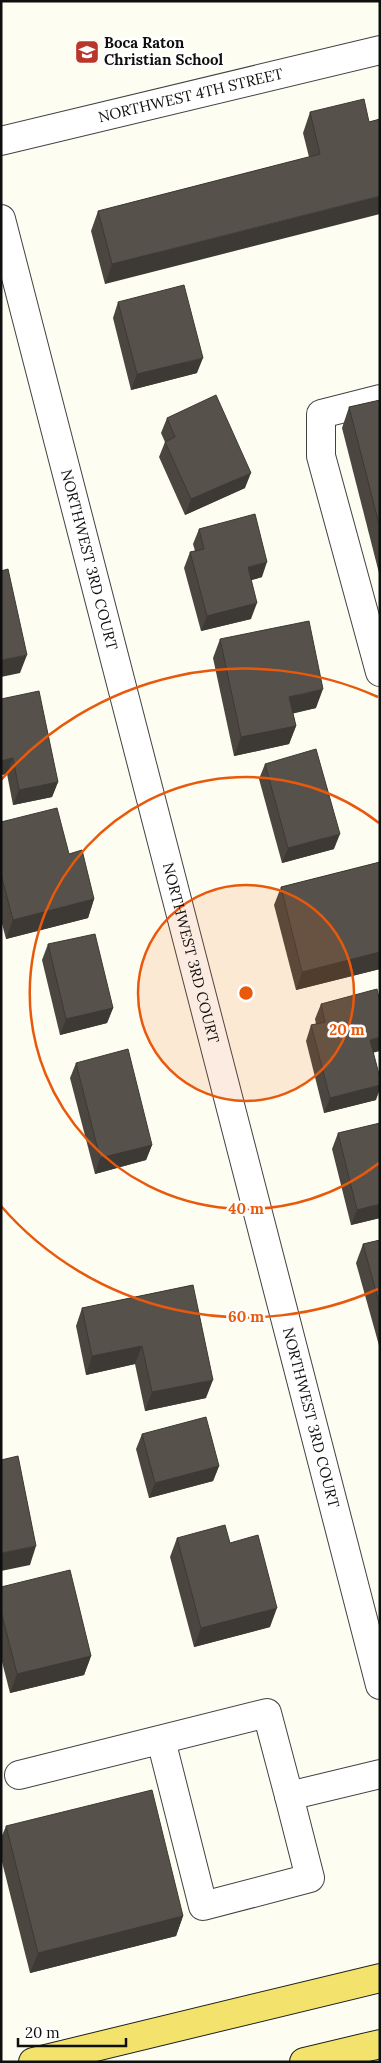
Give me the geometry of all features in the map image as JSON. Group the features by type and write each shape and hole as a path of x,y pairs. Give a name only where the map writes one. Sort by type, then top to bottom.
{"main road":[{"path":"32,2062 380,1978"},
{"path":"304,2062 380,2044"}],"street":[{"name":"NORTHWEST 4TH STREET","path":"1,141 380,50"},
{"name":"NORTHWEST 3RD COURT","path":"1,219 380,1685"},
{"path":"380,399 321,414 321,456 380,672"},
{"path":"19,1775 267,1713 310,1878 203,1906 161,1740"},
{"path":"289,1796 380,1774"}],"building":[{"path":"364,99 369,122 380,119 380,196 112,264 98,211 320,154 310,112"},
{"path":"184,285 203,358 137,374 118,302"},
{"path":"216,395 251,473 191,499 165,442 175,437 167,418"},
{"path":"380,400 380,528 349,407"},
{"path":"255,514 267,562 248,567 257,603 207,616 190,552 204,549 199,529"},
{"path":"8,569 27,655 1,660 1,571"},
{"path":"309,621 323,689 289,697 296,726 241,737 220,639"},
{"path":"39,691 58,782 19,790 13,758 1,761 1,699"},
{"path":"316,749 340,834 288,848 265,764"},
{"path":"57,808 69,854 82,850 94,899 13,920 1,874 1,822"},
{"path":"380,862 380,952 302,972 281,887"},
{"path":"95,934 113,1008 66,1019 48,944"},
{"path":"377,989 380,1002 380,1037 370,1040 380,1078 380,1085 330,1098 311,1025 325,1022 321,1004"},
{"path":"128,1049 152,1145 100,1158 76,1063"},
{"path":"380,1123 380,1204 357,1210 338,1133"},
{"path":"380,1240 380,1306 363,1244"},
{"path":"193,1285 213,1380 152,1392 142,1346 92,1356 82,1308"},
{"path":"206,1417 219,1466 155,1483 142,1434"},
{"path":"18,1456 36,1546 1,1553 1,1460"},
{"path":"225,1525 230,1543 258,1535 277,1608 201,1628 177,1538"},
{"path":"70,1570 91,1656 17,1674 1,1611 1,1587"},
{"path":"152,1790 183,1916 38,1953 6,1826"}],"place":[{"name":"Boca Raton Christian School","path":"87,52"}]}
